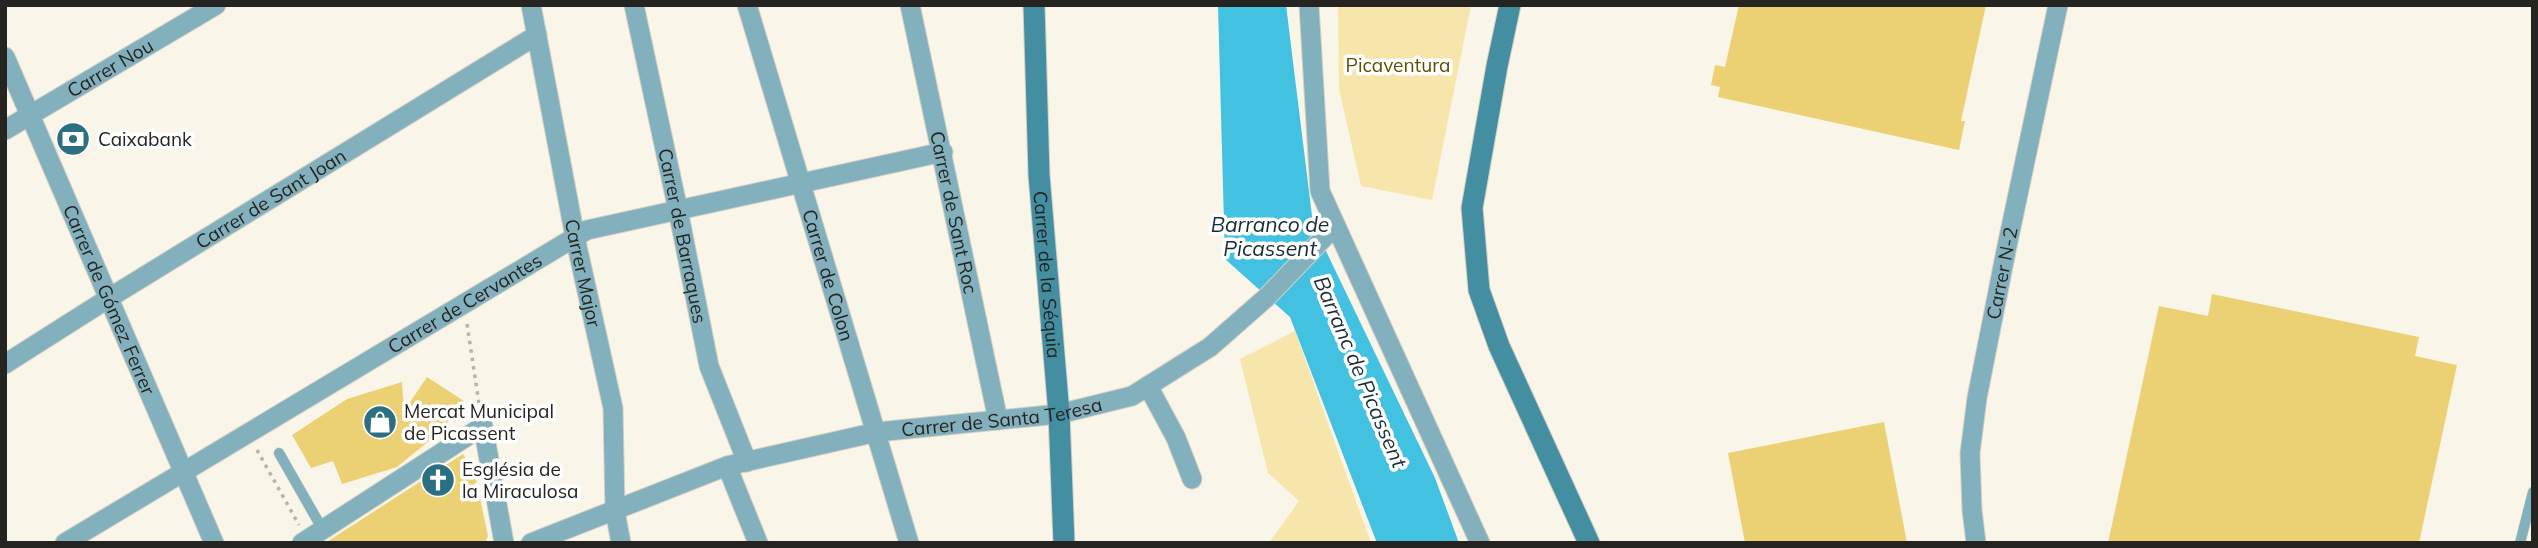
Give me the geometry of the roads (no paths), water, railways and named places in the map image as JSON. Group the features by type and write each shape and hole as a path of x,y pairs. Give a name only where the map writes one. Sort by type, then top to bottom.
{"street":[{"name":"Carrer Nou","path":"5,130 216,5"},
{"name":"Carrer Major","path":"531,5 575,237 613,408 615,511 621,543"},
{"name":"Carrer de Barraques","path":"634,5 709,366 747,462"},
{"name":"Carrer de Colon","path":"747,5 909,543"},
{"name":"Carrer de Sant Roc","path":"910,5 998,420"},
{"name":"Carrer de la Séquia","path":"1034,5 1038,162 1059,414 1065,543"},
{"path":"1309,5 1320,191 1480,543"},
{"path":"1510,5 1472,208 1479,290 1499,345 1589,543"},
{"name":"Carrer N-2","path":"1976,543 1970,453 1977,398 2058,5"},
{"name":"Carrer de Sant Joan","path":"5,364 537,35"},
{"name":"Carrer de Gómez Ferrer","path":"5,57 214,543"},
{"name":"Carrer de Cervantes","path":"65,543 587,230 943,152"},
{"name":"Carrer de Santa Teresa","path":"531,543 727,466 877,432 1059,414 1132,396 1210,347 1267,297 1335,226"},
{"path":"1148,386 1176,438 1192,479"},
{"path":"311,537 483,426 504,543"},
{"path":"727,466 758,543"}],"lane":[{"path":"279,453 311,537"},
{"path":"2520,543 2533,492"}],"water":[{"name":"Barranco de Picassent","path":"1218,5 1286,5 1313,224 1435,478 1459,543 1377,543 1290,317 1225,259"}],"place":[{"name":"Caixabank","path":"73,139"},
{"name":"Mercat Municipal de Picassent","path":"380,422"},
{"name":"Església de la Miraculosa","path":"438,480"}],"park label":[{"name":"Picaventura","path":"1398,65"}],"water label":[{"name":"Barranc de Picassent","path":"1360,372"}]}
